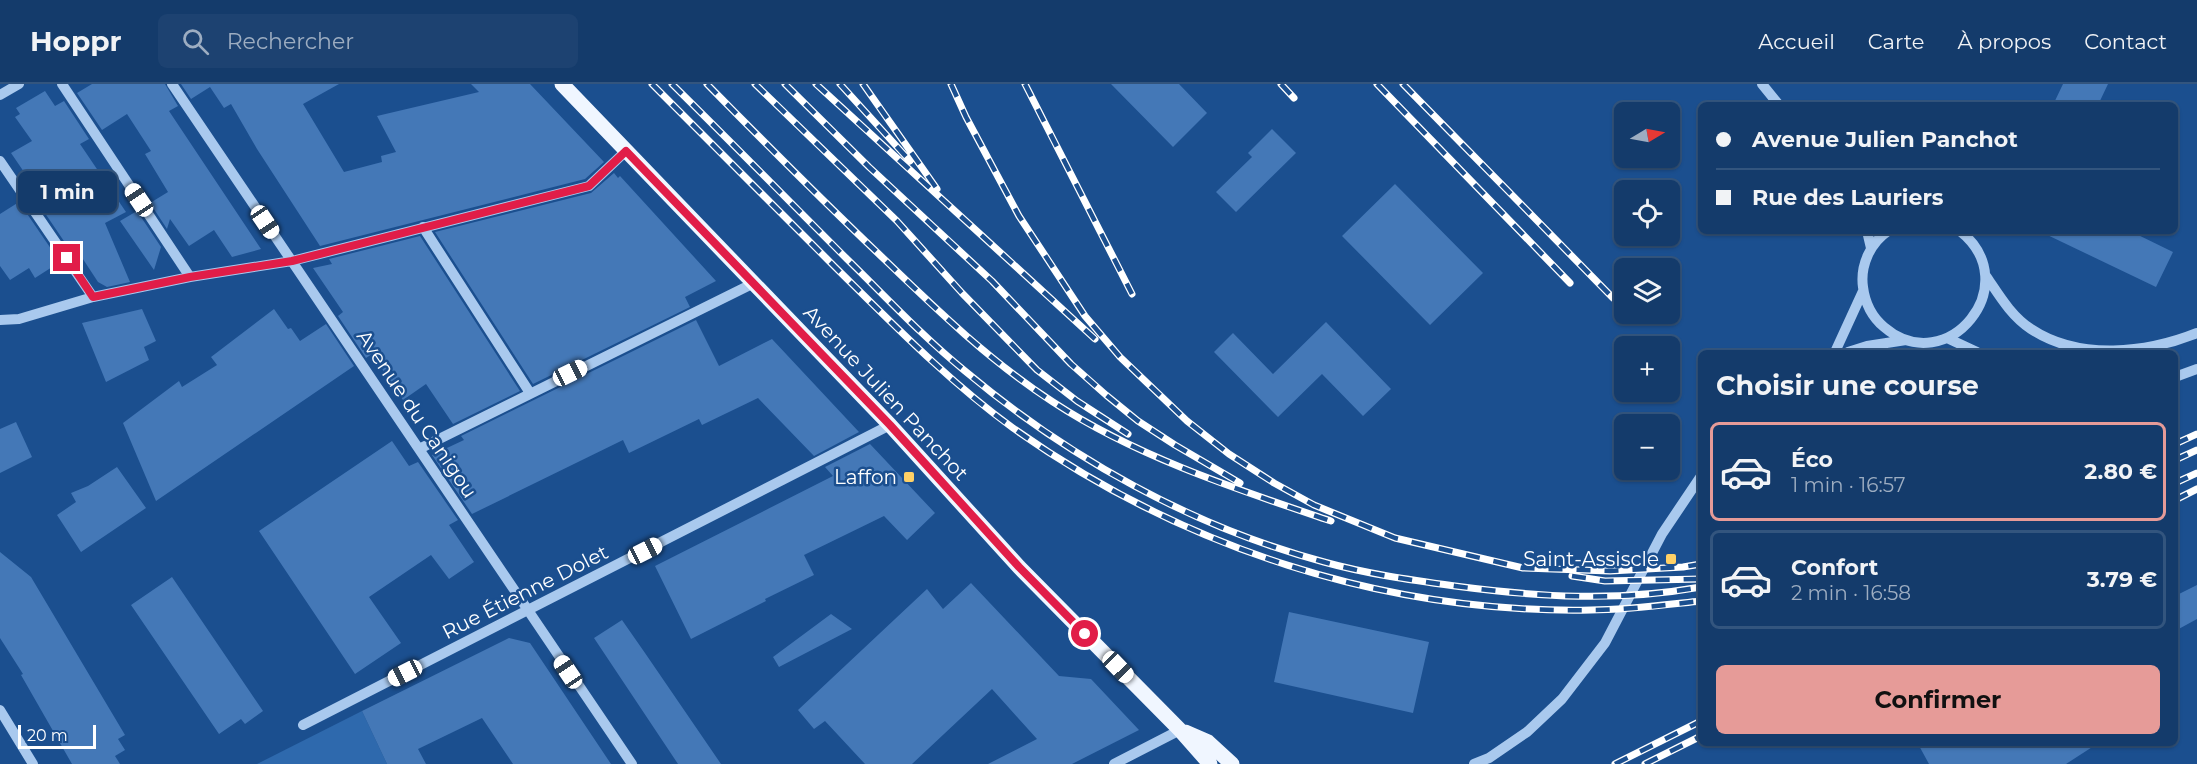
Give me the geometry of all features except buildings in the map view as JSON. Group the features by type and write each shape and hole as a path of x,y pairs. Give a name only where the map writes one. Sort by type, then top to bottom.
{"main road":[{"name":"Avenue Julien Panchot","path":"562,84 890,425 1019,567 1180,730 1210,764"},
{"name":"Avenue Julien Panchot","path":"1180,730 1208,742 1232,764"}],"street":[{"path":"0,95 20,84"},
{"path":"62,84 190,277"},
{"name":"Avenue du Canigou","path":"172,84 632,764"},
{"path":"1762,84 1777,102"},
{"path":"0,320 20,319 93,297 190,277 292,261 589,186 626,151"},
{"path":"0,161 93,297"},
{"path":"423,227 530,393"},
{"path":"1868,234 1871,248"},
{"path":"1884,234 1871,248 1863,270 1863,291 1868,308 1878,322 1891,333 1906,340"},
{"path":"1964,234 1970,239 1981,257 1986,276 2009,309 2030,328 2049,339 2079,348 2125,350 2176,341 2197,333"},
{"path":"1854,350 1906,340 1927,342 1947,338 1964,328 1976,314 1984,296 1986,276"},
{"path":"419,449 752,284"},
{"path":"1836,350 1863,291"},
{"path":"1947,338 1973,350"},
{"path":"2178,376 2197,369"},
{"name":"Rue Étienne Dolet","path":"303,725 890,425"},
{"path":"1474,764 1489,758 1527,732 1562,699 1605,643 1662,534 1698,480"},
{"path":"0,710 33,764"},
{"path":"1114,764 1180,730"}],"shaded area":[{"path":"362,711 387,764 257,764"}],"railway":[{"path":"652,84 878,309 966,391 1013,428 1078,470 1145,507 1215,539 1287,565 1361,586 1437,600 1514,608 1591,610 1698,601"},
{"path":"672,84 905,316 965,371 1047,433 1134,486 1180,509 1227,530 1324,562 1422,581 1517,593 1578,596 1639,595 1698,587"},
{"path":"707,84 924,297 986,353 1030,386 1085,422 1153,455 1223,484 1331,521"},
{"path":"755,84 897,221 962,293 1037,370 1077,401 1128,434"},
{"path":"785,84 869,167 992,281 1071,364 1106,395 1138,421 1240,483"},
{"path":"816,84 1095,339"},
{"path":"840,84 910,161"},
{"path":"863,84 937,189"},
{"path":"951,84 1019,216 1085,316 1120,357 1187,421 1229,454 1274,483 1314,505 1395,538 1523,568 1610,571 1698,564"},
{"path":"1025,84 1132,294"},
{"path":"1281,84 1294,98"},
{"path":"1377,84 1570,283"},
{"path":"1403,84 1613,298"},
{"path":"2178,443 2197,434"},
{"path":"2178,459 2197,450"},
{"path":"2178,482 2197,473"},
{"path":"2178,498 2197,489"},
{"path":"1572,576 1605,581 1698,579"},
{"path":"1615,764 1698,722"},
{"path":"1645,764 1698,738"}],"place":[{"name":"Laffon","path":"909,477"},
{"name":"Saint-Assiscle","path":"1671,559"}],"route":[{"path":"67,258 93,297 190,277 292,261 589,186 626,151 890,425 1019,567 1085,634"}]}
